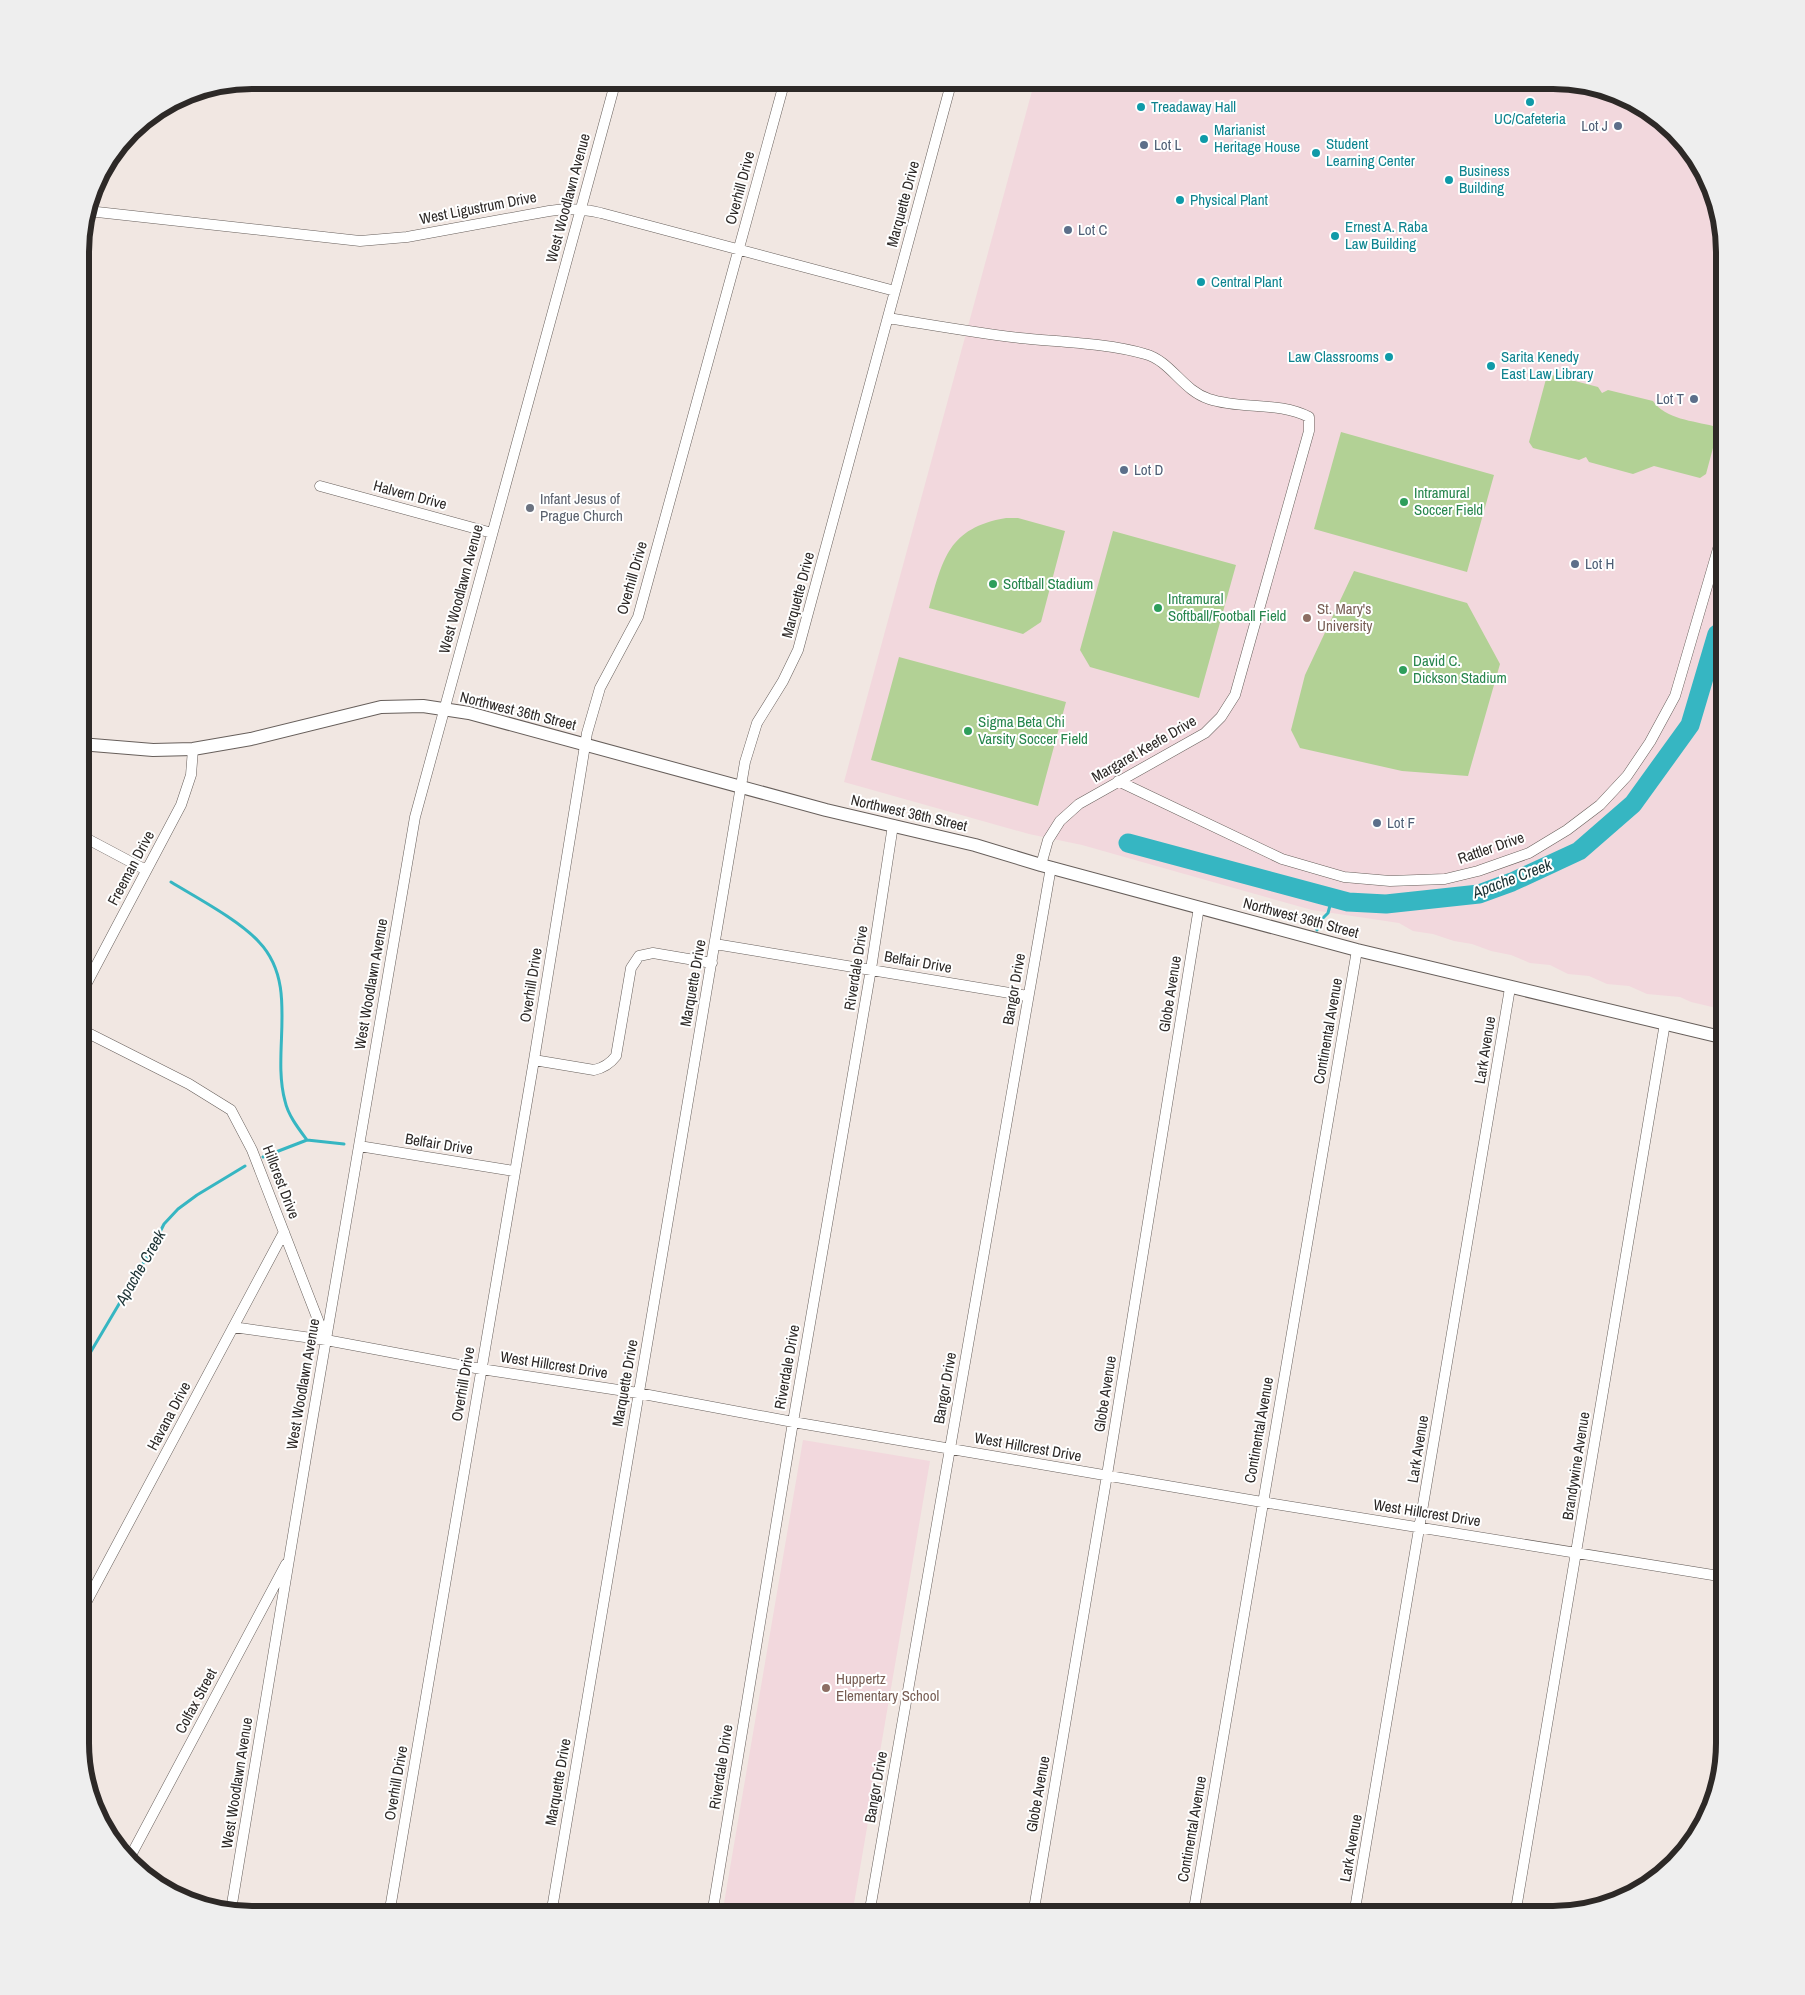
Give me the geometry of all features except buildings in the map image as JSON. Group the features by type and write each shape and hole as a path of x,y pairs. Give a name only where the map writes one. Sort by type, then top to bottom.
{"main road":[{"name":"Northwest 36th Street","path":"89,745 122,749 194,749 242,741 378,708 409,705 469,713 826,810 975,845 1356,950 1716,1036"}],"street":[{"name":"West Woodlawn Avenue","path":"232,1905 415,817 614,89"},
{"name":"Overhill Drive","path":"391,1906 586,745 600,688 638,617 783,89"},
{"name":"Marquette Drive","path":"552,1906 712,963 740,786 750,740 757,722 783,682 798,650 950,89"},
{"name":"West Ligustrum Drive","path":"94,212 360,241 407,237 564,208 581,209 895,291"},
{"name":"Margaret Keefe Drive","path":"888,318 988,334 1097,346 1146,354 1162,361 1185,386 1210,400 1230,404 1296,410 1309,417 1308,431 1235,695 1221,717 1204,733 1079,804 1060,821 1048,840 1046,866"},
{"name":"Halvern Drive","path":"320,486 492,533"},
{"name":"Rattler Drive","path":"1118,781 1282,859 1344,876 1390,881 1445,879 1478,871 1529,852 1567,830 1600,805 1626,776 1650,742 1675,696 1716,561"},
{"name":"Freeman Drive","path":"89,979 184,797 191,775 194,749"},
{"name":"Riverdale Drive","path":"713,1906 792,1422 871,969 893,825"},
{"path":"89,840 146,870"},
{"name":"Bangor Drive","path":"871,1906 1028,996 1046,866"},
{"name":"Globe Avenue","path":"1035,1906 1108,1475 1199,907"},
{"name":"Belfair Drive","path":"715,944 1028,996"},
{"name":"Continental Avenue","path":"1195,1906 1356,950"},
{"path":"534,1060 594,1070 602,1068 612,1061 616,1056 631,968 639,956 653,954 712,963"},
{"name":"Lark Avenue","path":"1356,1906 1510,988"},
{"name":"Brandywine Avenue","path":"1517,1906 1665,1023"},
{"name":"Hillcrest Drive","path":"89,1033 190,1084 231,1110 246,1135 326,1340"},
{"name":"Belfair Drive","path":"359,1146 514,1172"},
{"name":"Havana Drive","path":"89,1597 284,1232"},
{"path":"233,1327 326,1340"},
{"name":"West Hillcrest Drive","path":"326,1340 481,1369 638,1393 792,1422 1262,1502 1716,1575"},
{"name":"Colfax Street","path":"132,1854 290,1556"}],"shaded area":[{"name":"St. Mary's University","path":"1033,89 1575,90 1596,94 1616,101 1635,111 1653,122 1683,152 1708,199 1716,241 1716,1008 1691,1002 1680,997 1647,994 1629,986 1607,984 1589,976 1568,974 1550,965 1530,963 1511,955 1491,951 1472,944 1413,931 1399,923 1312,910 1082,845 1029,834 844,782"},
{"name":"Huppertz Elementary School","path":"803,1440 930,1461 854,1906 724,1906"}],"green space":[{"path":"1552,375 1598,387 1602,393 1608,390 1653,401 1658,407 1672,416 1713,426 1716,437 1706,474 1700,478 1654,466 1633,474 1589,462 1586,457 1579,460 1533,448 1529,442 1546,379"},
{"name":"Intramural Soccer Field","path":"1341,432 1494,475 1467,572 1314,529"},
{"name":"Softball Stadium","path":"1006,518 1018,518 1065,531 1041,622 1023,634 929,608 944,561 951,548 971,529"},
{"name":"Intramural Softball/Football Field","path":"1113,531 1236,565 1199,698 1090,667 1080,650"},
{"name":"David C. Dickson Stadium","path":"1354,571 1467,603 1500,664 1468,776 1402,771 1300,748 1291,730 1305,675"},
{"name":"Sigma Beta Chi Varsity Soccer Field","path":"899,657 1066,702 1038,806 871,760"}],"waterway":[{"name":"Apache Creek","path":"1128,843 1348,902 1386,904 1479,894 1512,882 1579,851 1633,804 1690,725 1716,637"},
{"path":"171,882 217,910 251,934 271,959 278,978 282,998 281,1061 285,1101 291,1116 307,1140"},
{"path":"1317,930 1318,923 1328,913 1332,898"},
{"name":"Apache Creek","path":"263,1157 307,1140 344,1144"},
{"name":"Apache Creek","path":"89,1355 151,1250 164,1224 178,1209 197,1195 245,1166"}],"place":[{"name":"UC/Cafeteria","path":"1530,102"},
{"name":"Treadaway Hall","path":"1141,107"},
{"name":"Lot J","path":"1618,126"},
{"name":"Marianist Heritage House","path":"1204,139"},
{"name":"Lot L","path":"1144,145"},
{"name":"Student Learning Center","path":"1316,153"},
{"name":"Business Building","path":"1449,180"},
{"name":"Physical Plant","path":"1180,200"},
{"name":"Lot C","path":"1068,230"},
{"name":"Ernest A. Raba Law Building","path":"1335,236"},
{"name":"Central Plant","path":"1201,282"},
{"name":"Law Classrooms","path":"1389,357"},
{"name":"Sarita Kenedy East Law Library","path":"1491,366"},
{"name":"Lot T","path":"1694,399"},
{"name":"Lot D","path":"1124,470"},
{"name":"Intramural Soccer Field","path":"1404,502"},
{"name":"Infant Jesus of Prague Church","path":"530,508"},
{"name":"Lot H","path":"1575,564"},
{"name":"Softball Stadium","path":"993,584"},
{"name":"Intramural Softball/Football Field","path":"1158,608"},
{"name":"St. Mary's University","path":"1307,618"},
{"name":"David C. Dickson Stadium","path":"1403,670"},
{"name":"Sigma Beta Chi Varsity Soccer Field","path":"968,731"},
{"name":"Lot F","path":"1377,823"},
{"name":"Huppertz Elementary School","path":"826,1688"}]}
